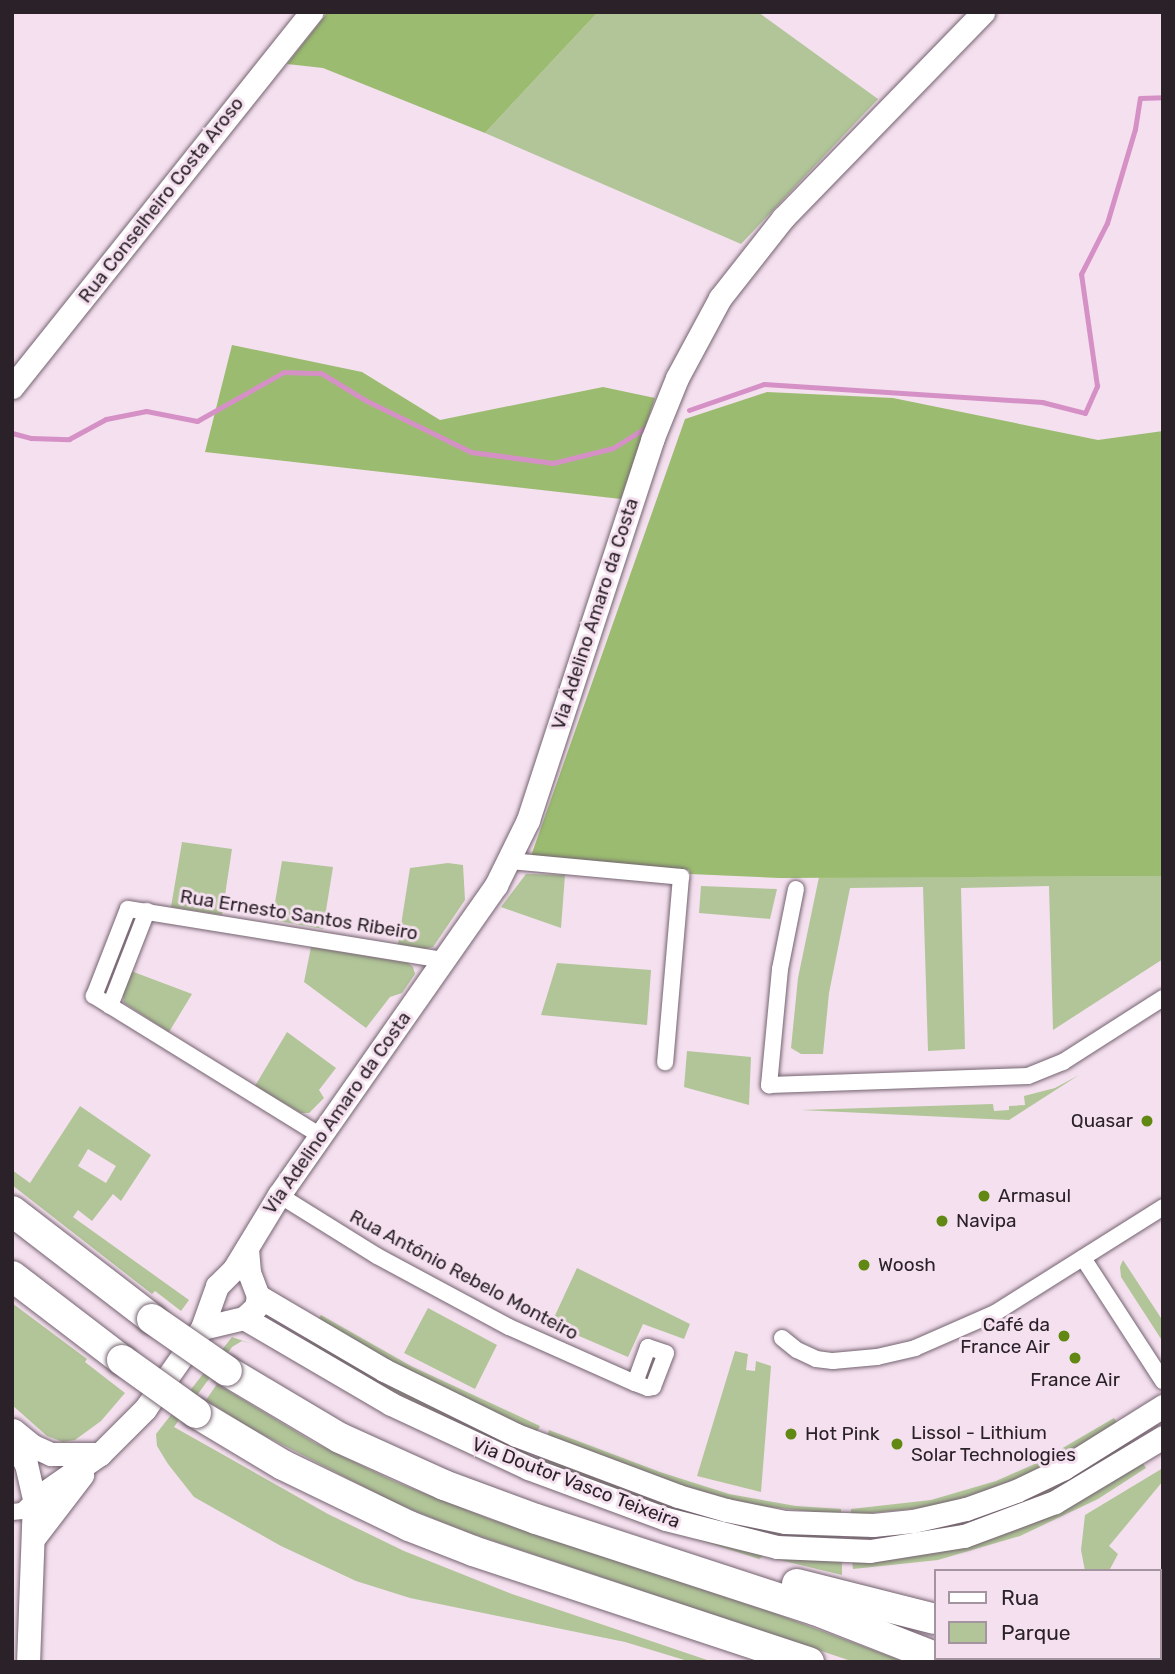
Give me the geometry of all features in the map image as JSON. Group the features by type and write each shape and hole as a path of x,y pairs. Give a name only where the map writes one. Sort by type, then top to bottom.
{"highway":[{"path":"12,1211 152,1319 227,1371 317,1426 432,1480 536,1519 815,1610 934,1657"},
{"path":"12,1276 197,1413 283,1465 409,1526 473,1551 808,1662"},
{"path":"676,1565 786,1581 934,1619"},
{"path":"746,1641 773,1662"}],"main road":[{"name":"Rua Conselheiro Costa Aroso","path":"12,387 311,12"},
{"name":"Via Adelino Amaro da Costa","path":"33,1539 52,1510 100,1454 145,1409 202,1328 216,1286 228,1276 279,1195 510,861 537,796 652,440 697,338 720,298 783,218 983,12"},
{"path":"202,1328 239,1319 256,1307 247,1248"},
{"path":"228,1276 241,1276 255,1289"},
{"name":"Via Doutor Vasco Teixeira","path":"255,1289 393,1375 516,1434 678,1496 726,1510 785,1522 873,1525 913,1521 966,1509 1056,1473 1163,1406"},
{"path":"213,1300 219,1314 239,1319"},
{"name":"Via Doutor Vasco Teixeira","path":"239,1319 391,1404 528,1468 666,1519 778,1547 870,1551 964,1536 1055,1502 1163,1437"},
{"path":"12,1430 33,1446 54,1455 100,1454"},
{"path":"12,1439 26,1464 34,1500 28,1662"},
{"name":"Via Adelino Amaro da Costa","path":"34,1500 100,1454"}],"street":[{"path":"510,861 681,877 665,1062"},
{"path":"796,889 779,977 769,1086 1028,1076 1063,1062 1163,998"},
{"name":"Rua Ernesto Santos Ribeiro","path":"321,1136 110,1006 147,911 444,960"},
{"name":"Rua António Rebelo Monteiro","path":"279,1195 377,1256 509,1327 635,1382"},
{"path":"782,1338 816,1359 860,1359 890,1355 936,1340 976,1323 1163,1207"},
{"path":"1083,1258 1163,1381"},
{"path":"12,1512 22,1511 34,1500"}],"green space":[{"path":"328,12 598,12 485,133 323,68 287,64"},
{"path":"598,12 758,12 878,99 741,244 485,133"},
{"path":"232,345 362,372 440,420 603,387 655,398 621,499 205,452"},
{"path":"767,392 893,398 1098,440 1163,431 1163,876 779,878 690,874 689,870 531,856 685,419"},
{"path":"182,842 232,849 222,915 171,907"},
{"path":"282,861 333,867 323,929 272,920"},
{"path":"448,863 463,865 465,900 433,947 424,949 398,944 410,868"},
{"path":"526,874 565,875 561,928 501,907"},
{"path":"1163,876 1163,959 1053,1030 1049,886 961,888 965,1049 928,1051 923,887 850,888 829,993 823,1054 801,1054 791,1048 798,978 819,877"},
{"path":"701,886 777,889 770,919 699,913"},
{"path":"311,947 408,963 415,974 402,993 390,997 366,1028 304,982"},
{"path":"557,963 651,970 647,1025 541,1015"},
{"path":"131,971 192,994 169,1032 124,1003 123,994"},
{"path":"287,1032 336,1068 319,1090 324,1098 309,1113 301,1113 255,1086"},
{"path":"687,1051 751,1057 749,1105 684,1087"},
{"path":"1079,1075 1009,1120 801,1110 993,1104 994,1111 1009,1110 1009,1106 1025,1105 1024,1096 1055,1088"},
{"path":"80,1106 151,1155 121,1201 113,1194 92,1221 78,1210 73,1217 189,1300 181,1311 155,1291 152,1294 12,1185 12,1170 30,1183","holes":["88,1149 116,1166 106,1183 78,1166"]},
{"path":"1123,1260 1163,1321 1163,1342 1121,1277 1120,1267"},
{"path":"577,1268 690,1324 684,1339 643,1324 628,1357 551,1324"},
{"path":"12,1303 87,1359 85,1362 125,1393 101,1421 75,1440 63,1442 47,1436 12,1405"},
{"path":"428,1308 497,1345 475,1389 404,1353"},
{"path":"321,1315 411,1366 540,1426 537,1432 425,1381 317,1321"},
{"path":"232,1337 252,1344 242,1341 232,1347 174,1427 328,1514 404,1551 512,1594 713,1662 691,1662 625,1642 410,1598 356,1581 281,1546 194,1497 157,1446 156,1434"},
{"path":"306,1338 371,1375 529,1450 527,1456 368,1380 303,1343"},
{"path":"735,1351 748,1354 746,1370 755,1371 756,1361 771,1366 761,1492 697,1476"},
{"path":"217,1384 315,1443 396,1482 490,1519 774,1613 905,1662 854,1662 470,1533 397,1504 248,1427 206,1400"},
{"path":"1114,1418 1118,1424 1037,1471 973,1495 932,1507 851,1515 851,1509 931,1500 996,1481 1037,1463"},
{"path":"549,1430 660,1472 729,1494 796,1506 841,1509 841,1515 751,1505 681,1486 547,1436"},
{"path":"1128,1440 1132,1445 1054,1492 961,1526 852,1541 852,1535 879,1534"},
{"path":"539,1454 675,1506 783,1532 841,1535 841,1541 750,1532 653,1504 537,1460"},
{"path":"1142,1462 1146,1468 1098,1499 1020,1536 938,1560 853,1569 852,1561 941,1552 1015,1530 1083,1498"},
{"path":"1163,1468 1163,1481 1109,1546 1118,1554 1110,1569 1085,1569 1081,1550 1085,1515"},
{"path":"687,1536 775,1557 842,1561 842,1575 763,1556 759,1559"}],"waterway":[{"path":"689,410 764,384 1042,402 1085,413 1097,386 1081,274 1107,223 1135,129 1140,98 1163,97"},
{"path":"12,433 31,438 69,439 106,419 146,411 197,421 284,372 321,373 365,400 471,452 553,463 613,448 646,427"}],"place":[{"name":"Quasar","path":"1147,1121"},
{"name":"Armasul","path":"984,1196"},
{"name":"Navipa","path":"942,1221"},
{"name":"Woosh","path":"864,1265"},
{"name":"Café da France Air","path":"1064,1336"},
{"name":"France Air","path":"1075,1358"},
{"name":"Hot Pink","path":"791,1434"},
{"name":"Lissol - Lithium Solar Technologies","path":"897,1444"}]}
